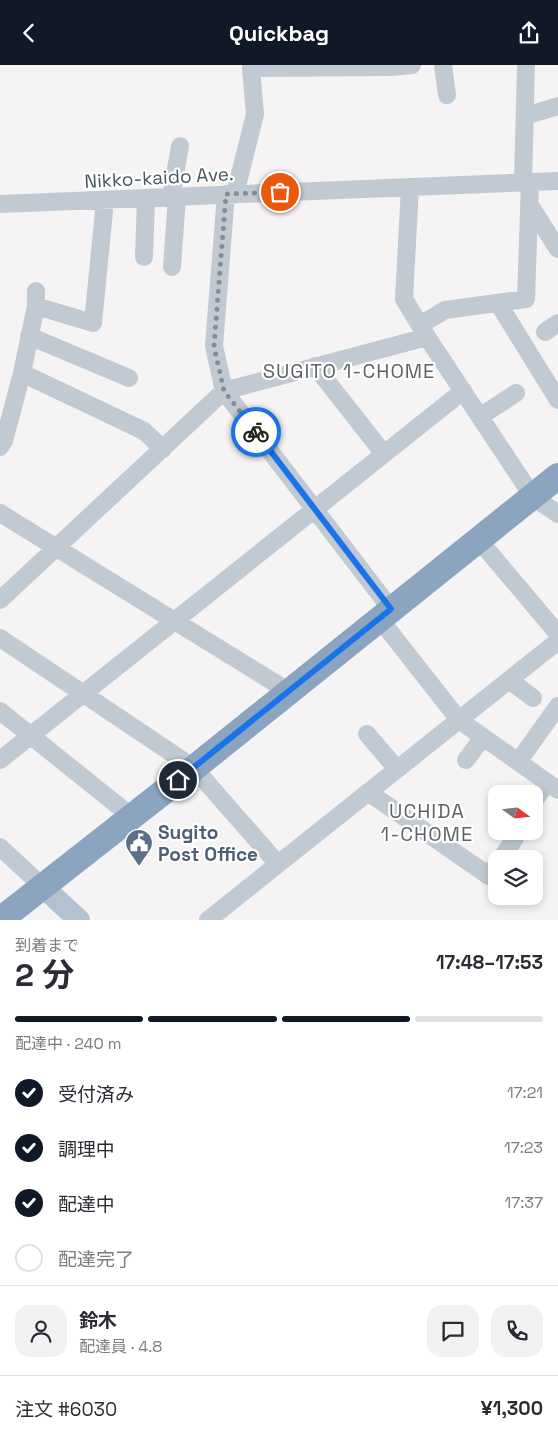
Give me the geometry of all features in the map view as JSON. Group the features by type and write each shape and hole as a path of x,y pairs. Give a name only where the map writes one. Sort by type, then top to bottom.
{"highway":[{"path":"0,920 558,476"}],"main road":[{"path":"42,886 80,920"}],"street":[{"path":"412,65 249,67 255,114 231,194 214,346 224,391 315,509 459,720 552,787"},
{"path":"443,65 447,95"},
{"path":"0,600 224,391 315,366 423,331 444,310 526,299 529,204 525,116 526,65"},
{"path":"525,116 558,106"},
{"path":"172,267 174,197 180,146"},
{"name":"Nikko-kaido Ave.","path":"0,204 558,181"},
{"path":"410,187 404,299 423,331 533,497 558,515"},
{"path":"144,257 146,199"},
{"path":"2,439 22,373 36,299 93,323 105,201"},
{"path":"529,204 558,249"},
{"path":"498,303 558,400"},
{"path":"30,336 129,378"},
{"path":"315,366 384,454"},
{"path":"22,373 144,431 163,449"},
{"path":"0,760 463,391"},
{"path":"481,416 516,393"},
{"path":"0,513 288,691"},
{"path":"208,920 277,863 556,645 478,539"},
{"path":"0,638 194,767 277,863"},
{"path":"509,680 533,698"},
{"path":"518,762 558,705"},
{"path":"0,711 131,816"},
{"path":"367,735 397,769"},
{"path":"466,760 482,737"},
{"path":"368,792 488,875"},
{"path":"0,847 42,886"}],"way so far":[{"path":"256,432 224,391 214,346 226,194 280,192"}],"place":[{"name":"Sugito Post Office","path":"139,867"}],"district":[{"name":"SUGITO 1-CHOME","path":"349,371"},
{"name":"UCHIDA 1-CHOME","path":"427,822"}],"route":[{"path":"178,780 391,609 256,432"}]}
